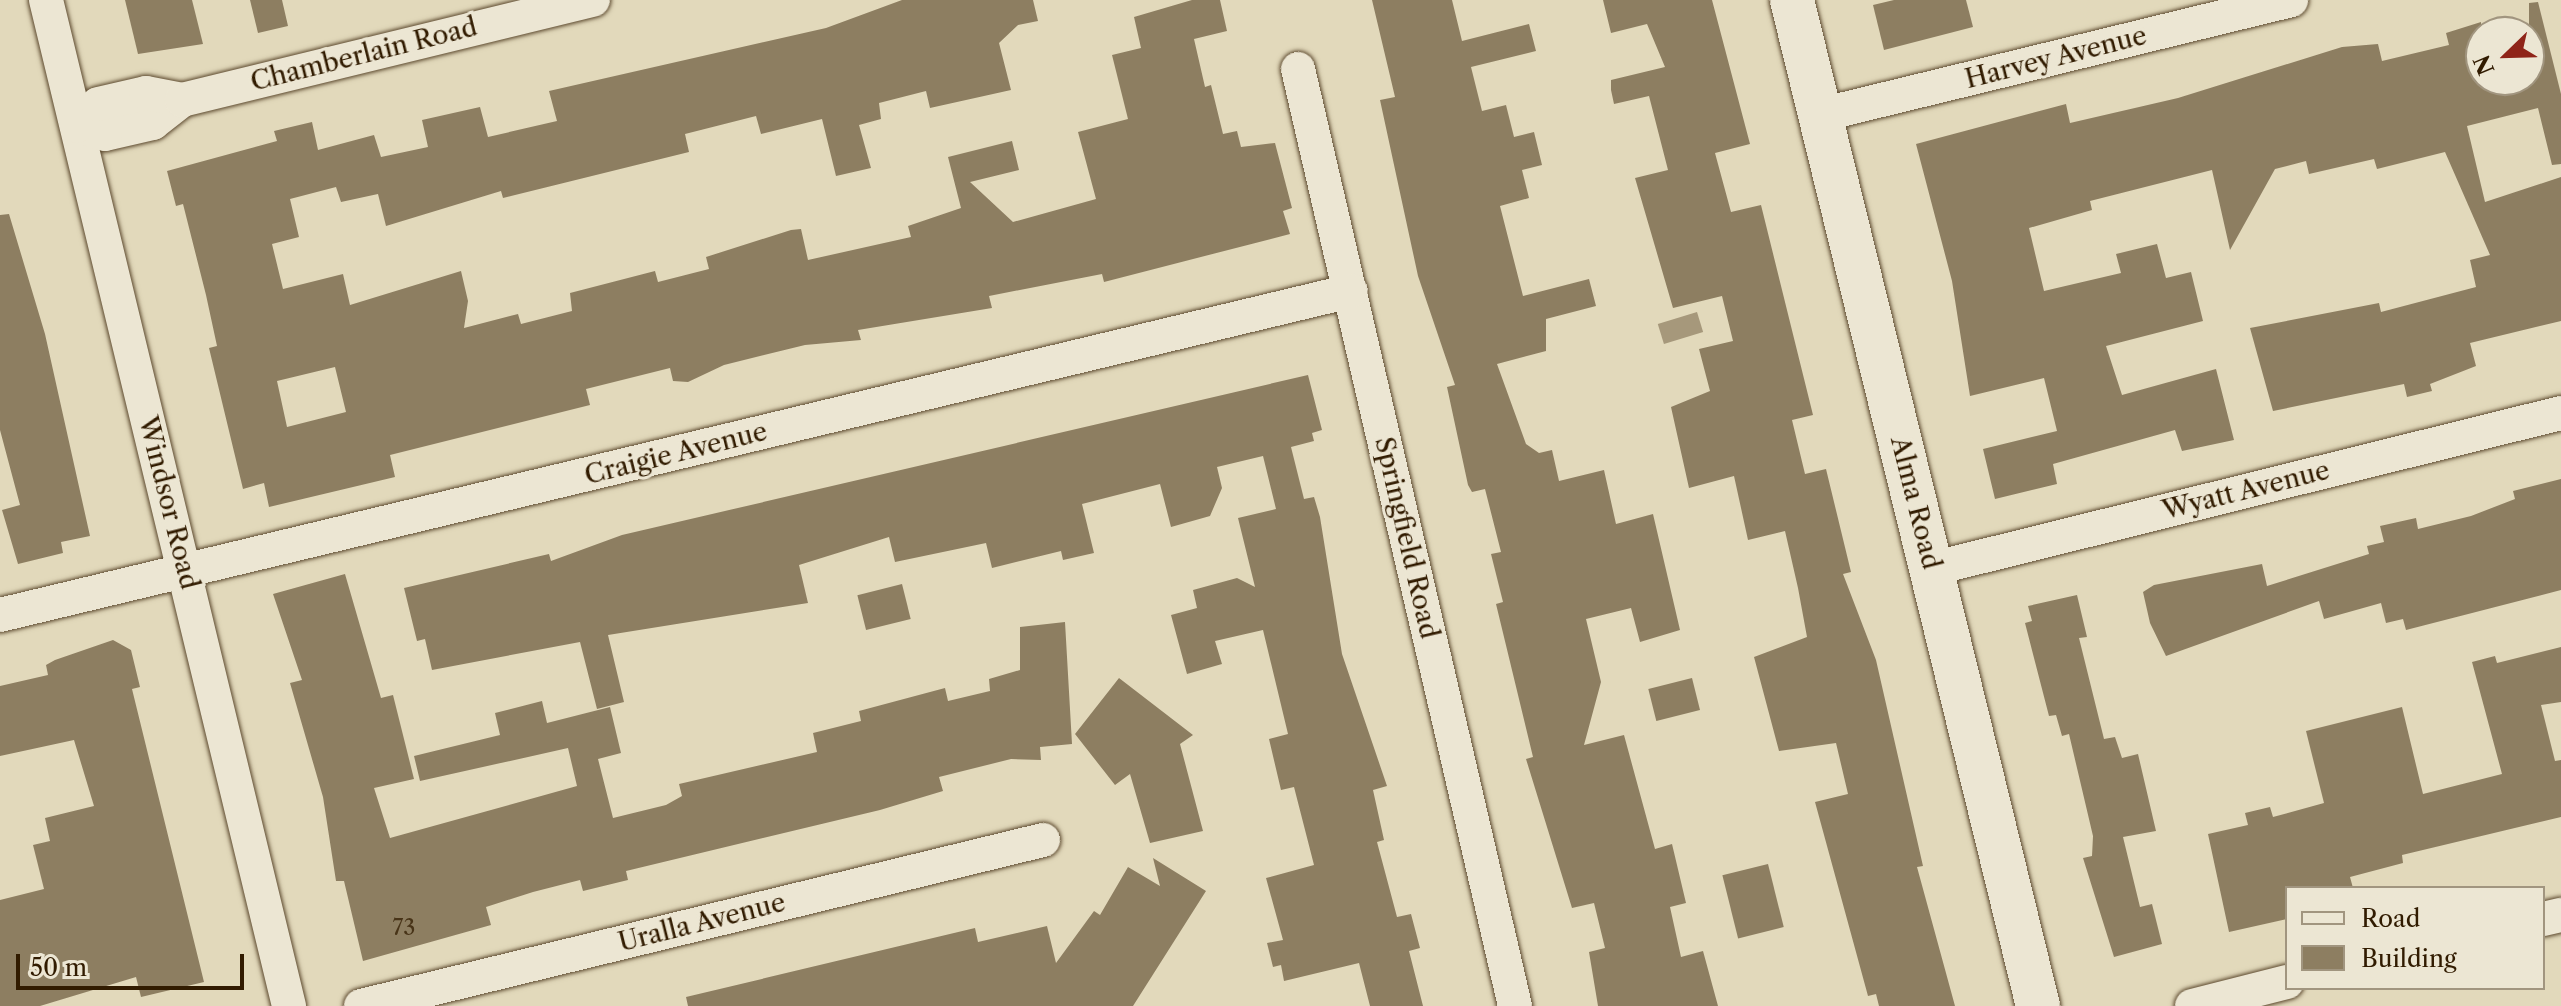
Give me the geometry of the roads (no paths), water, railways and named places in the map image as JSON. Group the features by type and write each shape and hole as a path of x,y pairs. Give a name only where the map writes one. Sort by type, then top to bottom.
{"main road":[{"name":"Alma Road","path":"1792,0 2038,1006"}],"street":[{"name":"Windsor Road","path":"46,0 289,1006"},
{"name":"Chamberlain Road","path":"77,126 98,104 146,93 182,100 593,0"},
{"name":"Harvey Avenue","path":"1820,115 2291,0"},
{"name":"Springfield Road","path":"1298,69 1515,1006"},
{"name":"Craigie Avenue","path":"0,615 1351,291"},
{"name":"Wyatt Avenue","path":"1931,569 2561,413"},
{"name":"Uralla Avenue","path":"361,1006 1043,840"},
{"path":"2192,1006 2285,983"}]}
